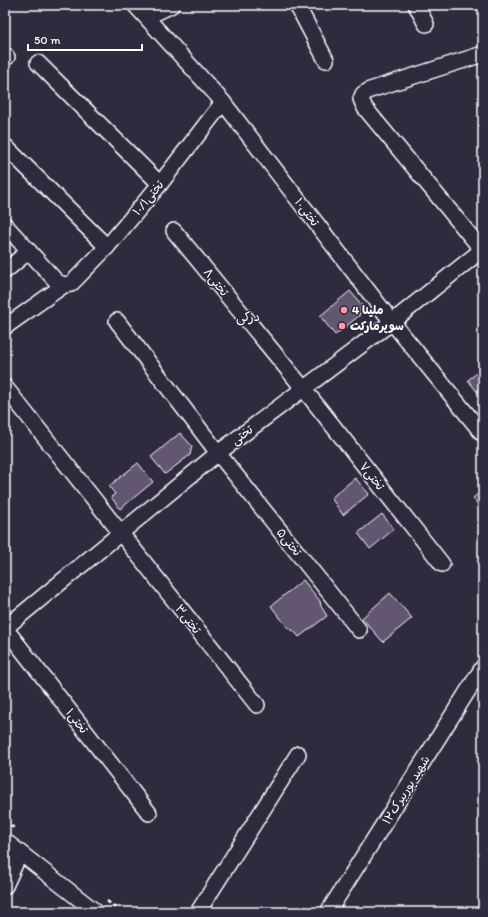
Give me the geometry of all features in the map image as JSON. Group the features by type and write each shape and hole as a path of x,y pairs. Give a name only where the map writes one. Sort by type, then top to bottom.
{"street":[{"name":"تختی۱۰","path":"135,5 223,102 392,322 483,434"},
{"path":"147,17 172,5"},
{"path":"297,5 326,60"},
{"path":"416,5 426,24"},
{"path":"483,54 366,92 361,99 365,108 483,250"},
{"path":"38,63 160,184"},
{"name":"تختی۱۰/۱","path":"5,327 64,285 72,284 107,247 160,184 223,102"},
{"path":"5,146 107,247"},
{"path":"5,225 57,282 64,285"},
{"name":"تختی۸","path":"174,231 303,388"},
{"name":"تختی","path":"5,628 218,453 392,322 483,250"},
{"path":"5,271 30,251"},
{"name":"تختی۵","path":"117,322 218,453 359,630"},
{"name":"تختی۳","path":"5,387 257,705"},
{"name":"تختی۷","path":"303,388 442,564"},
{"name":"تختی۱","path":"5,628 148,813"},
{"name":"شهید پوربیرک۱۲","path":"328,912 483,667"},
{"path":"198,912 298,754"},
{"path":"5,841 96,912"},
{"path":"5,886 20,852"}],"building":[{"name":"ملینا 4","path":"350,291 362,305 359,316 335,335 320,316"},
{"path":"483,368 483,397 482,398 468,380"},
{"path":"180,433 192,446 190,455 165,474 151,457"},
{"path":"138,463 153,482 120,509 111,497 115,494 109,486"},
{"path":"355,478 369,494 343,515 331,498"},
{"path":"483,490 483,511 473,498"},
{"path":"382,514 394,529 370,549 358,533"},
{"path":"303,580 320,601 321,606 327,616 299,637 294,631 288,628 271,606"},
{"path":"390,593 412,618 383,642 362,618"}],"place":[{"name":"ملینا 4","path":"344,310"},
{"name":"سوپرمارکت","path":"342,326"}],"district":[{"name":"درکی","path":"248,316"}]}
